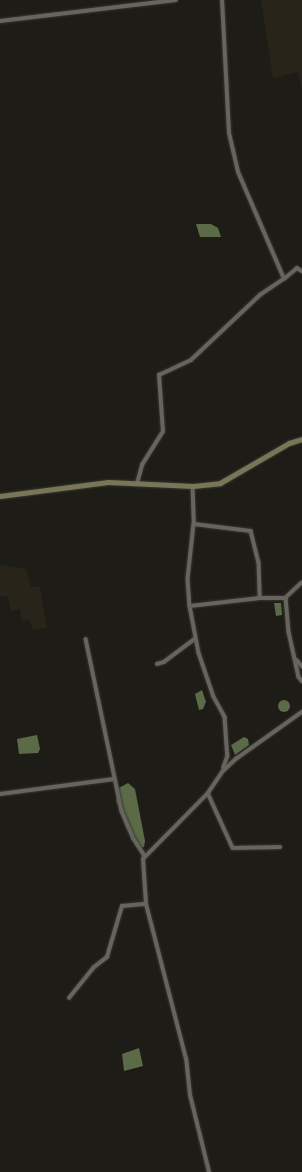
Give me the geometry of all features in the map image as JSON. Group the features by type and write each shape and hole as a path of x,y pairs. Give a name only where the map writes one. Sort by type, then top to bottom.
{"street":[{"path":"0,20 176,0"},
{"path":"222,0 229,133 238,172 284,279"},
{"path":"137,484 142,465 163,432 159,375 192,360 260,295 284,279 297,268 302,271"},
{"path":"0,496 108,482 193,486 220,483 289,443 302,439"},
{"path":"144,856 208,793 223,771 228,756 225,716 214,697 194,639 188,579 194,524 193,486"},
{"path":"194,524 251,530 258,562 260,598"},
{"path":"190,606 260,598 286,598 302,583"},
{"path":"286,598 289,632 297,659 299,677 302,681"},
{"path":"86,639 114,779 122,811 134,839 144,856 143,867 146,904 186,1059 190,1095 209,1172"},
{"path":"157,664 176,654 194,639"},
{"path":"297,659 302,666"},
{"path":"223,771 302,712"},
{"path":"0,794 114,779"},
{"path":"208,793 233,848 280,847"},
{"path":"69,998 93,968 106,957 122,906 146,904"}],"shaded area":[{"path":"261,0 302,0 302,90 298,72 273,78"},
{"path":"196,224 211,224 218,228 221,237 200,237"},
{"path":"0,565 26,569 31,587 40,587 47,628 33,630 29,619 21,620 20,609 11,611 8,596 0,597"},
{"path":"274,603 281,603 282,615 276,616"},
{"path":"202,690 206,702 203,709 199,710 195,694"},
{"path":"282,700 286,700 290,706 286,712 282,712 278,708 278,704"},
{"path":"37,735 40,749 38,753 19,754 17,739"},
{"path":"244,737 248,739 249,745 235,755 231,745"},
{"path":"128,783 135,789 145,841 144,847 140,848 137,848 125,826 116,801 117,789"},
{"path":"139,1048 143,1066 124,1071 122,1054"}]}
